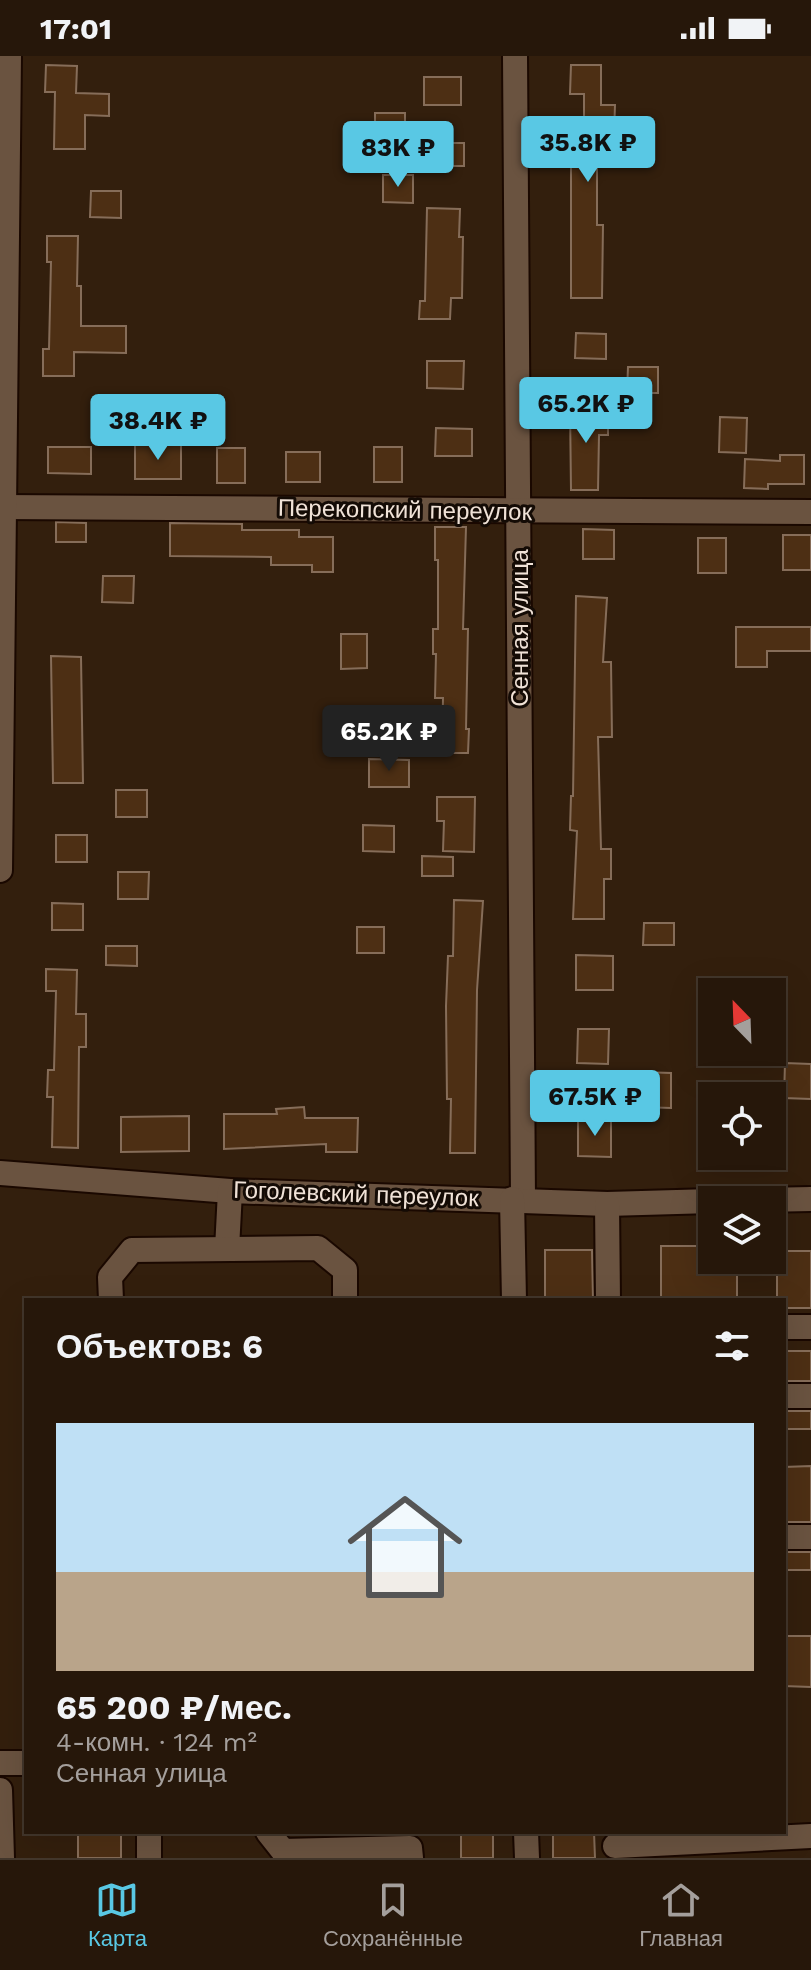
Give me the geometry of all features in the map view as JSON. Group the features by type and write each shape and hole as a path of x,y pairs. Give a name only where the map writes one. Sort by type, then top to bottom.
{"street":[{"path":"0,870 9,56"},
{"name":"Сенная улица","path":"514,1298 519,512 515,56"},
{"name":"Перекопский переулок","path":"2,507 811,512"},
{"name":"Гоголевский переулок","path":"0,1173 230,1191 607,1204 698,1201"},
{"path":"227,1249 230,1191"},
{"path":"786,1199 811,1199"},
{"path":"607,1204 608,1298"},
{"path":"111,1298 110,1277 132,1250 318,1248 345,1270 345,1298"},
{"path":"786,1327 811,1327"},
{"path":"786,1396 811,1396"},
{"path":"786,1537 811,1537"},
{"path":"0,1763 24,1763"},
{"path":"0,1790 2,1858"},
{"path":"149,1834 149,1858"},
{"path":"270,1834 283,1851 410,1848 411,1858"},
{"path":"526,1834 527,1858"},
{"path":"615,1845 811,1836"}],"building":[{"path":"46,65 77,66 76,93 109,94 109,116 85,115 85,149 54,149 55,92 45,92"},
{"path":"571,65 601,65 601,105 615,105 614,135 602,135 602,166 597,166 597,225 603,225 602,298 571,298 571,140 584,140 584,94 570,94"},
{"path":"424,77 461,77 461,105 424,105"},
{"path":"375,113 405,113 405,141 375,141"},
{"path":"427,143 464,143 464,166 427,166"},
{"path":"383,175 413,175 413,203 383,202"},
{"path":"91,191 121,191 121,218 90,217"},
{"path":"427,208 460,209 462,298 451,298 450,319 419,319 420,301 425,301"},
{"path":"47,236 78,236 77,286 81,286 81,326 126,326 126,353 74,352 74,376 43,376 43,349 49,349 51,262 47,262"},
{"path":"576,333 606,334 606,359 575,358"},
{"path":"427,361 464,361 463,389 427,388"},
{"path":"628,367 658,367 658,393 627,393"},
{"path":"570,406 608,406 608,435 599,435 598,490 571,490"},
{"path":"720,417 747,418 746,453 719,452"},
{"path":"436,428 472,429 472,456 435,456"},
{"path":"135,444 181,444 181,479 135,479"},
{"path":"48,447 91,447 91,474 48,473"},
{"path":"374,447 402,447 402,482 374,482"},
{"path":"217,448 245,448 245,483 217,483"},
{"path":"286,452 320,452 320,482 286,482"},
{"path":"780,455 804,455 804,484 768,484 768,489 744,488 745,459 780,461"},
{"path":"56,522 86,523 86,542 56,542"},
{"path":"170,523 242,524 242,530 299,530 299,537 333,537 333,572 312,572 312,565 271,565 271,557 170,556"},
{"path":"435,527 466,527 463,629 468,629 468,753 442,753 443,698 435,698 436,654 433,654 433,629 438,629"},
{"path":"583,529 614,530 614,559 583,559"},
{"path":"783,535 811,535 811,570 783,570"},
{"path":"698,538 726,538 726,573 698,573"},
{"path":"103,576 134,576 133,603 102,602"},
{"path":"576,596 607,598 603,662 611,662 612,737 598,737 601,849 611,849 611,879 604,879 604,919 573,919 577,831 570,830"},
{"path":"736,627 811,627 811,651 767,651 767,667 736,667"},
{"path":"341,634 367,634 367,668 341,669"},
{"path":"51,656 81,657 83,783 53,783"},
{"path":"369,759 409,760 409,787 369,787"},
{"path":"116,790 147,790 147,817 116,817"},
{"path":"437,797 475,797 474,852 443,851 444,821 437,821"},
{"path":"363,825 394,826 394,852 363,851"},
{"path":"56,835 87,835 87,862 56,862"},
{"path":"422,856 453,857 453,876 422,876"},
{"path":"118,872 149,872 148,899 118,899"},
{"path":"454,900 483,901 477,990 475,1153 450,1153 451,1099 447,1099 446,1006 448,956 453,956"},
{"path":"52,903 83,904 83,930 52,930"},
{"path":"644,923 674,923 674,945 643,945"},
{"path":"357,927 384,927 384,953 357,953"},
{"path":"106,946 137,946 137,966 106,965"},
{"path":"576,955 613,956 613,990 576,990"},
{"path":"46,969 77,970 76,1014 86,1014 86,1047 79,1047 78,1148 52,1147 53,1097 47,1097 48,1070 54,1070 56,991 46,991"},
{"path":"578,1029 609,1029 608,1064 577,1063"},
{"path":"786,1063 811,1064 811,1099 786,1098"},
{"path":"640,1072 671,1073 671,1108 640,1107"},
{"path":"304,1107 305,1118 358,1118 357,1152 326,1152 326,1144 224,1149 224,1114 277,1114 276,1109"},
{"path":"189,1116 189,1151 121,1152 121,1117"},
{"path":"578,1119 611,1119 611,1157 578,1156"},
{"path":"661,1246 698,1246 698,1274 737,1274 737,1298 661,1298"},
{"path":"545,1250 592,1250 593,1298 545,1298"},
{"path":"786,1251 811,1251 811,1308 786,1308 786,1298 777,1298 777,1274 786,1274"},
{"path":"786,1351 811,1351 811,1381 786,1381"},
{"path":"786,1411 811,1411 811,1429 786,1429"},
{"path":"811,1466 811,1522 786,1522 786,1467"},
{"path":"786,1552 811,1552 811,1570 786,1570"},
{"path":"786,1636 811,1636 811,1687 786,1686"},
{"path":"78,1834 121,1834 121,1858 78,1858"},
{"path":"461,1834 493,1834 493,1858 461,1858"},
{"path":"553,1834 594,1834 595,1858 553,1858"}]}
